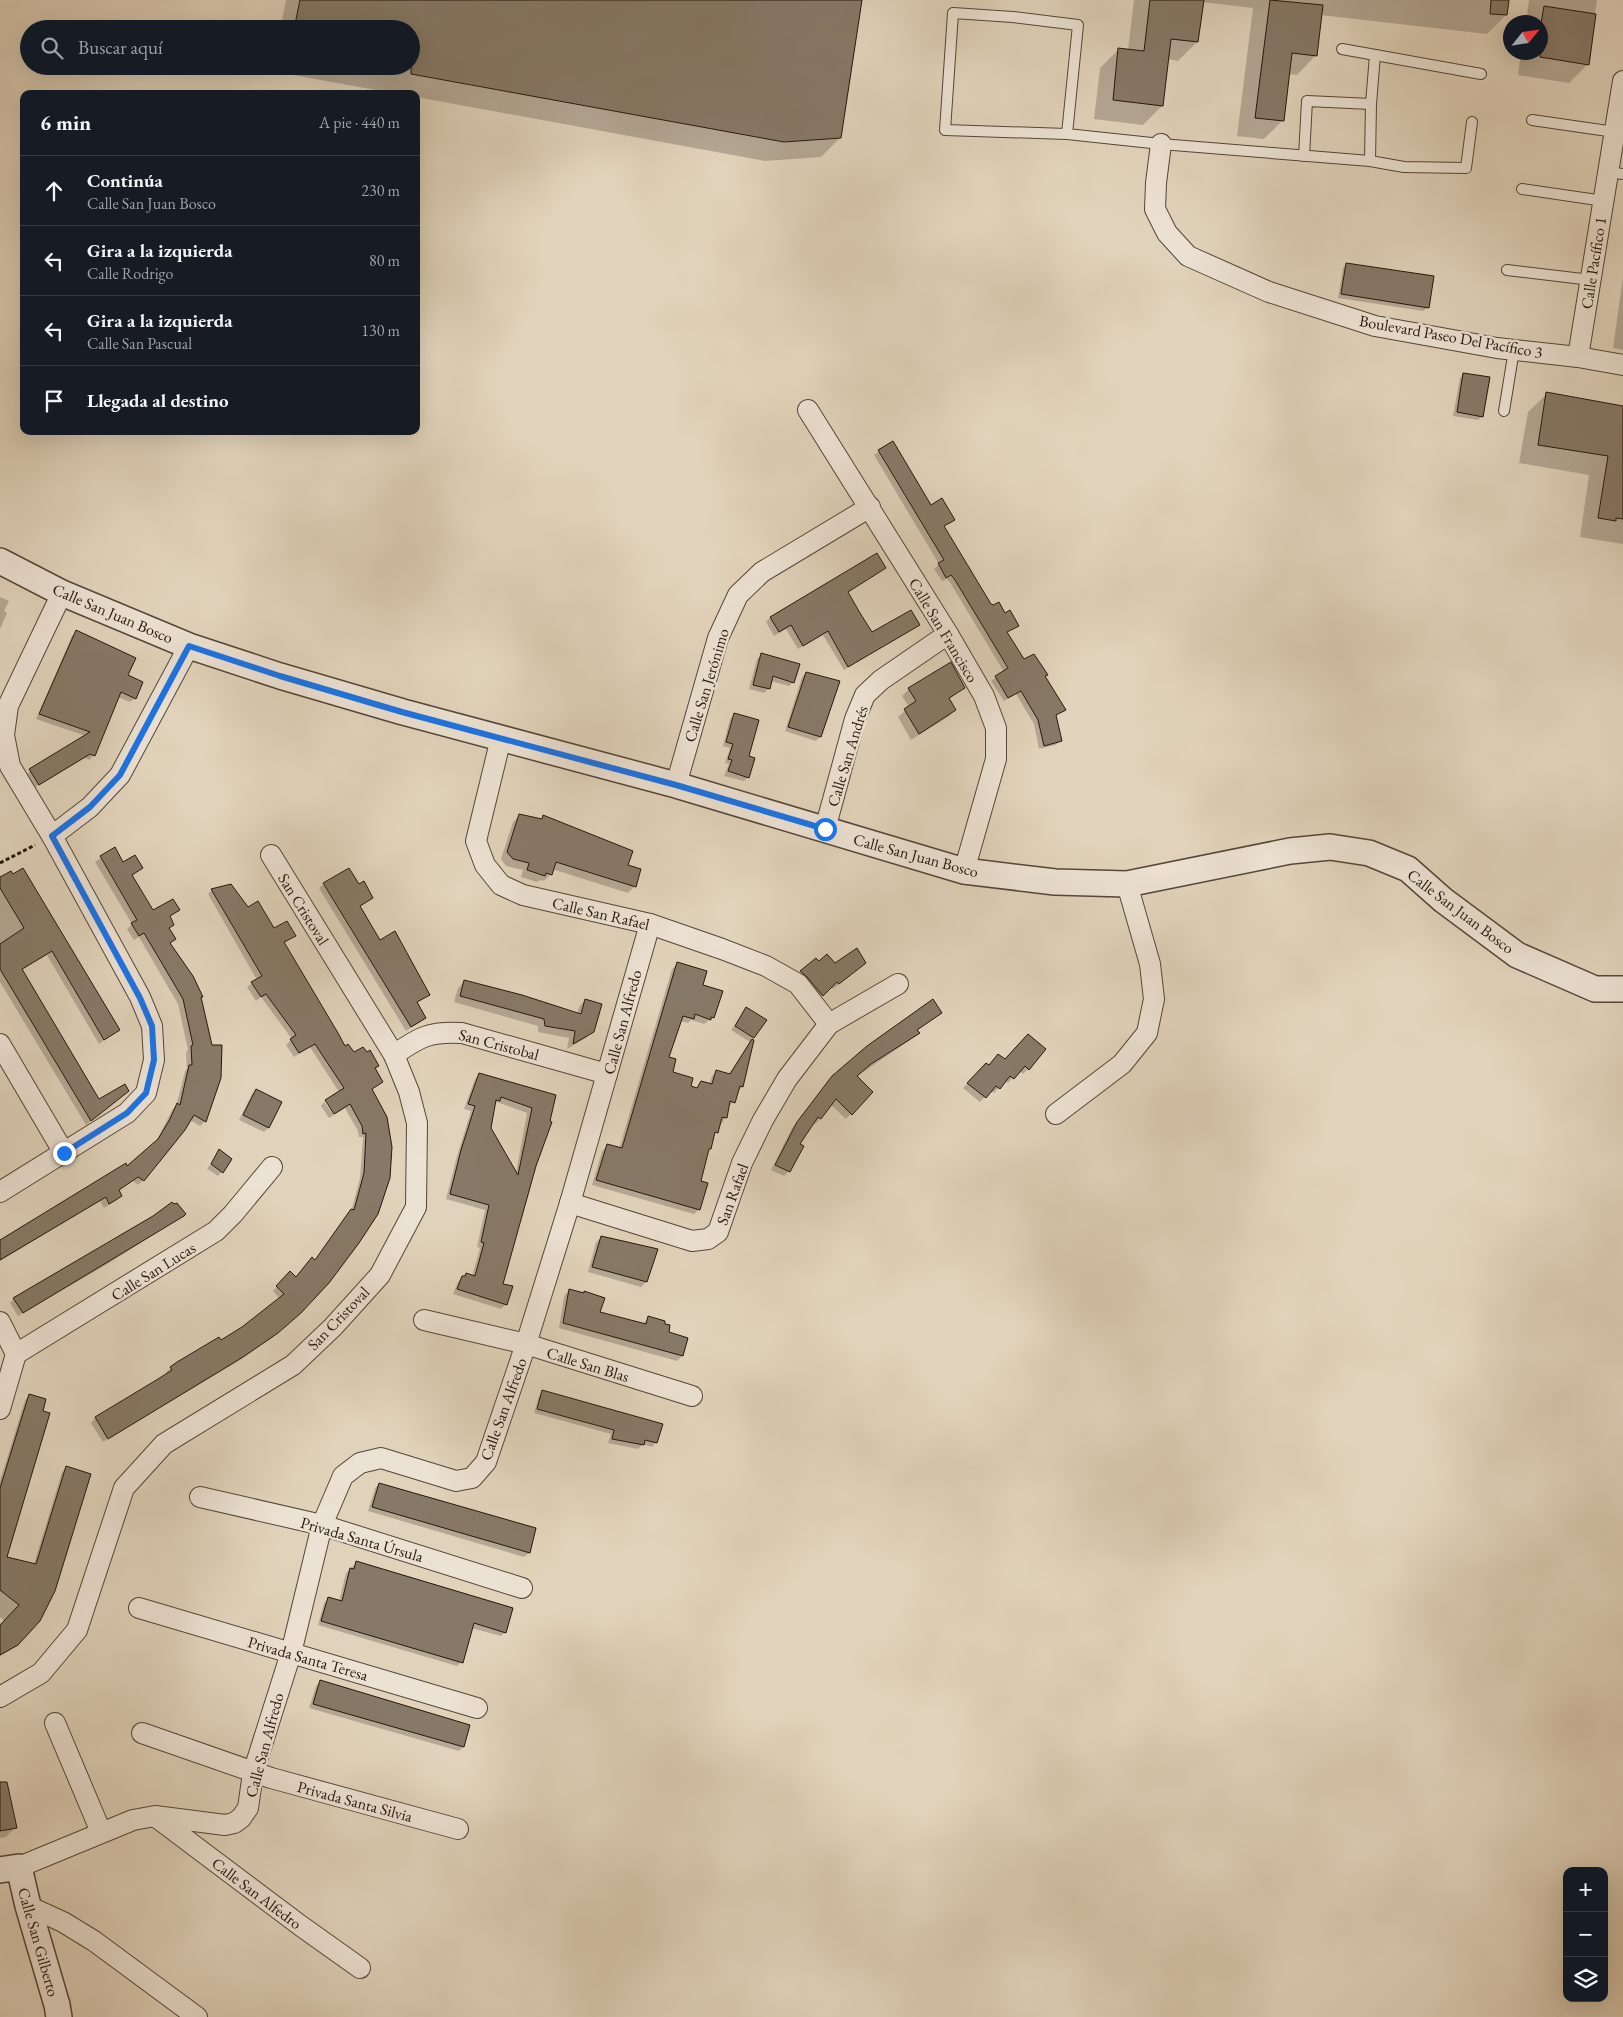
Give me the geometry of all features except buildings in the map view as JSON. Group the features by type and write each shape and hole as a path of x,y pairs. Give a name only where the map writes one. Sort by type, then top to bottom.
{"street":[{"name":"Calle Pacífico 1","path":"1578,357 1604,201 1616,173 1614,132 1623,81"},
{"name":"Boulevard Paseo Del Pacífico 3","path":"1161,144 1155,209 1167,233 1188,256 1269,292 1375,326 1514,350 1578,357 1623,365"},
{"name":"Calle San Francisco","path":"808,410 948,634 984,696 996,728 996,759 964,871"},
{"name":"Calle San Jerónimo","path":"676,785 718,638 738,595 762,572 870,507"},
{"name":"Calle San Juan Bosco","path":"0,562 62,593 189,646 280,676 676,785 964,871 1055,882 1127,884 1290,851 1330,847 1369,852 1408,869 1443,900 1517,955 1596,989 1623,989"},
{"path":"0,1192 127,1113 146,1093 154,1060 152,1026 140,998 52,836 10,766 4,735 8,706 62,593"},
{"name":"Calle San Andrés","path":"825,829 856,719 865,696 881,680 948,634"},
{"path":"52,836 90,807 120,775 189,646"},
{"name":"Calle San Rafael","path":"501,738 476,841 485,865 501,885 523,895 650,924 766,966 798,984 828,1024"},
{"name":"San Cristoval","path":"0,1697 41,1673 77,1630 124,1488 164,1444 293,1365 380,1275 416,1207 417,1123 409,1092 394,1055 271,855"},
{"path":"1056,1114 1122,1064 1147,1033 1154,999 1150,964 1127,884"},
{"name":"Calle San Alfredo","path":"9,1868 134,1820 155,1816 215,1825 234,1823 241,1818 248,1808 253,1773 290,1652 322,1525 343,1476 360,1463 381,1458 456,1481 472,1478 486,1462 526,1344 570,1203 650,924"},
{"path":"828,1024 898,984"},
{"name":"San Rafael","path":"570,1203 692,1241 708,1240 718,1232 742,1163 764,1120 787,1079 828,1024"},
{"name":"San Cristobal","path":"394,1055 417,1039 442,1032 462,1033 607,1074"},
{"path":"0,1044 64,1153"},
{"name":"Calle San Lucas","path":"16,1354 216,1231 233,1214 272,1166"},
{"name":"Calle San Blas","path":"424,1320 526,1344 692,1396"},
{"path":"0,1322 16,1354 0,1409"},
{"name":"Privada Santa Úrsula","path":"200,1497 322,1525 522,1588"},
{"name":"Privada Santa Teresa","path":"139,1608 478,1708"},
{"path":"55,1723 101,1832"},
{"name":"Privada Santa Silvia","path":"142,1733 253,1773 458,1829"},
{"name":"Calle San Alfedro","path":"155,1816 360,1968"},
{"name":"Calle San Gilberto","path":"9,1868 28,1906 58,2005 59,2017"},
{"path":"28,1906 63,1922 94,1941 197,2017"}],"lane":[{"path":"1067,134 1078,25 953,12 945,130 1067,134 1161,144 1370,161 1404,167 1466,168 1472,122"},
{"path":"1342,48 1481,74"},
{"path":"1370,161 1374,55"},
{"path":"1304,156 1307,101 1371,104"},
{"path":"1532,120 1614,132"},
{"path":"1522,189 1604,201"},
{"path":"1507,270 1590,280"},
{"path":"1504,411 1514,350"}],"path":[{"path":"0,863 52,836"}],"route":[{"path":"64,1153 127,1113 146,1093 154,1060 152,1026 140,998 52,836 90,807 120,775 189,646 280,676 402,712 588,760 825,829"}]}
